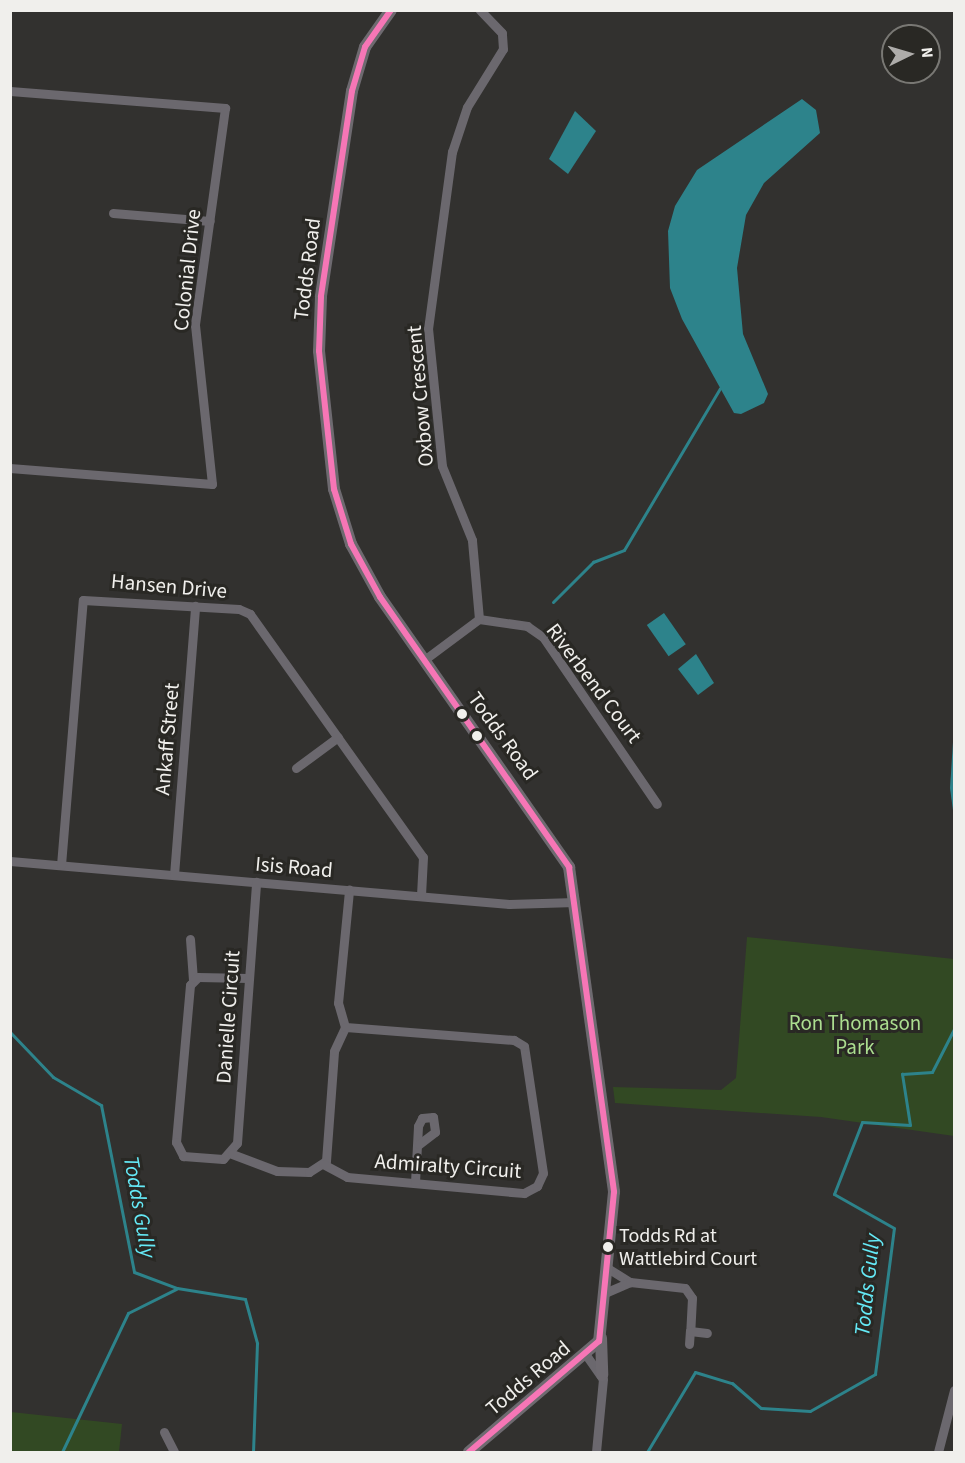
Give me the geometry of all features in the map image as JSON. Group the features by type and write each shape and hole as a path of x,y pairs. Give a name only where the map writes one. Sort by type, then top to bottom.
{"street":[{"name":"Todds Road","path":"390,10 365,47 346,116 321,297 319,351 340,514 364,572 564,855 575,902 614,1192 607,1292 601,1338 586,1355 469,1452"},
{"name":"Oxbow Crescent","path":"479,619 472,540 442,466 428,330 452,152 467,107 503,49 502,33 484,12"},
{"name":"Colonial Drive","path":"10,91 225,108 195,325 212,484 10,468"},
{"path":"113,213 210,221"},
{"name":"Hansen Drive","path":"61,865 84,600 195,606 250,614 423,857 421,896"},
{"name":"Ankaff Street","path":"174,875 195,606"},
{"path":"424,660 479,619"},
{"name":"Riverbend Court","path":"479,619 527,626 543,637 657,804"},
{"path":"296,768 338,737"},
{"name":"Isis Road","path":"10,861 509,904 575,902"},
{"name":"Danielle Circuit","path":"232,1154 256,882"},
{"path":"190,939 193,980 177,1148 189,1157 223,1159 232,1154 277,1171 309,1172 323,1164 334,1051 345,1027 338,1003 349,890"},
{"path":"193,980 248,978"},
{"name":"Admiralty Circuit","path":"323,1164 347,1177 524,1193 537,1186 543,1173 524,1046 514,1040 345,1027"},
{"path":"415,1182 419,1144"},
{"path":"609,1269 630,1282 688,1290 693,1301 689,1344"},
{"path":"607,1292 630,1282"},
{"path":"690,1331 707,1333"},
{"path":"596,1452 602,1375 601,1338"},
{"path":"586,1355 602,1375"},
{"path":"939,1452 954,1390"},
{"path":"164,1432 174,1452"}],"green space":[{"name":"Ron Thomason Park","path":"747,937 954,959 954,1136 821,1117 615,1103 613,1087 721,1090 736,1078"},
{"path":"11,1412 122,1424 119,1452 11,1452"}],"water":[{"path":"802,99 816,110 820,133 764,183 746,215 737,268 743,334 768,394 764,403 741,414 734,413 682,319 670,288 668,231 675,206 697,170"},
{"path":"575,111 596,131 568,174 549,159"},
{"path":"664,613 686,644 669,656 647,625"},
{"path":"696,654 714,683 698,695 678,669"},
{"path":"954,727 954,818 950,788"}],"waterway":[{"path":"553,602 593,562 624,550 720,388"},
{"name":"Todds Gully","path":"647,1452 695,1372 732,1383 761,1408 810,1411 875,1374 894,1228 834,1194 862,1122 910,1125 902,1074 932,1072 954,1029"},
{"name":"Todds Gully","path":"10,1032 53,1077 101,1105 134,1272 177,1288 245,1299 257,1343 253,1452"},
{"path":"62,1452 128,1313 176,1289"}],"transit line":[{"path":"391,10 365,47 352,91 321,297 319,351 334,489 351,544 380,597 569,867 614,1192 599,1341 469,1452"}],"place":[{"name":"Todds Rd at Wattlebird Court","path":"608,1247"}]}
